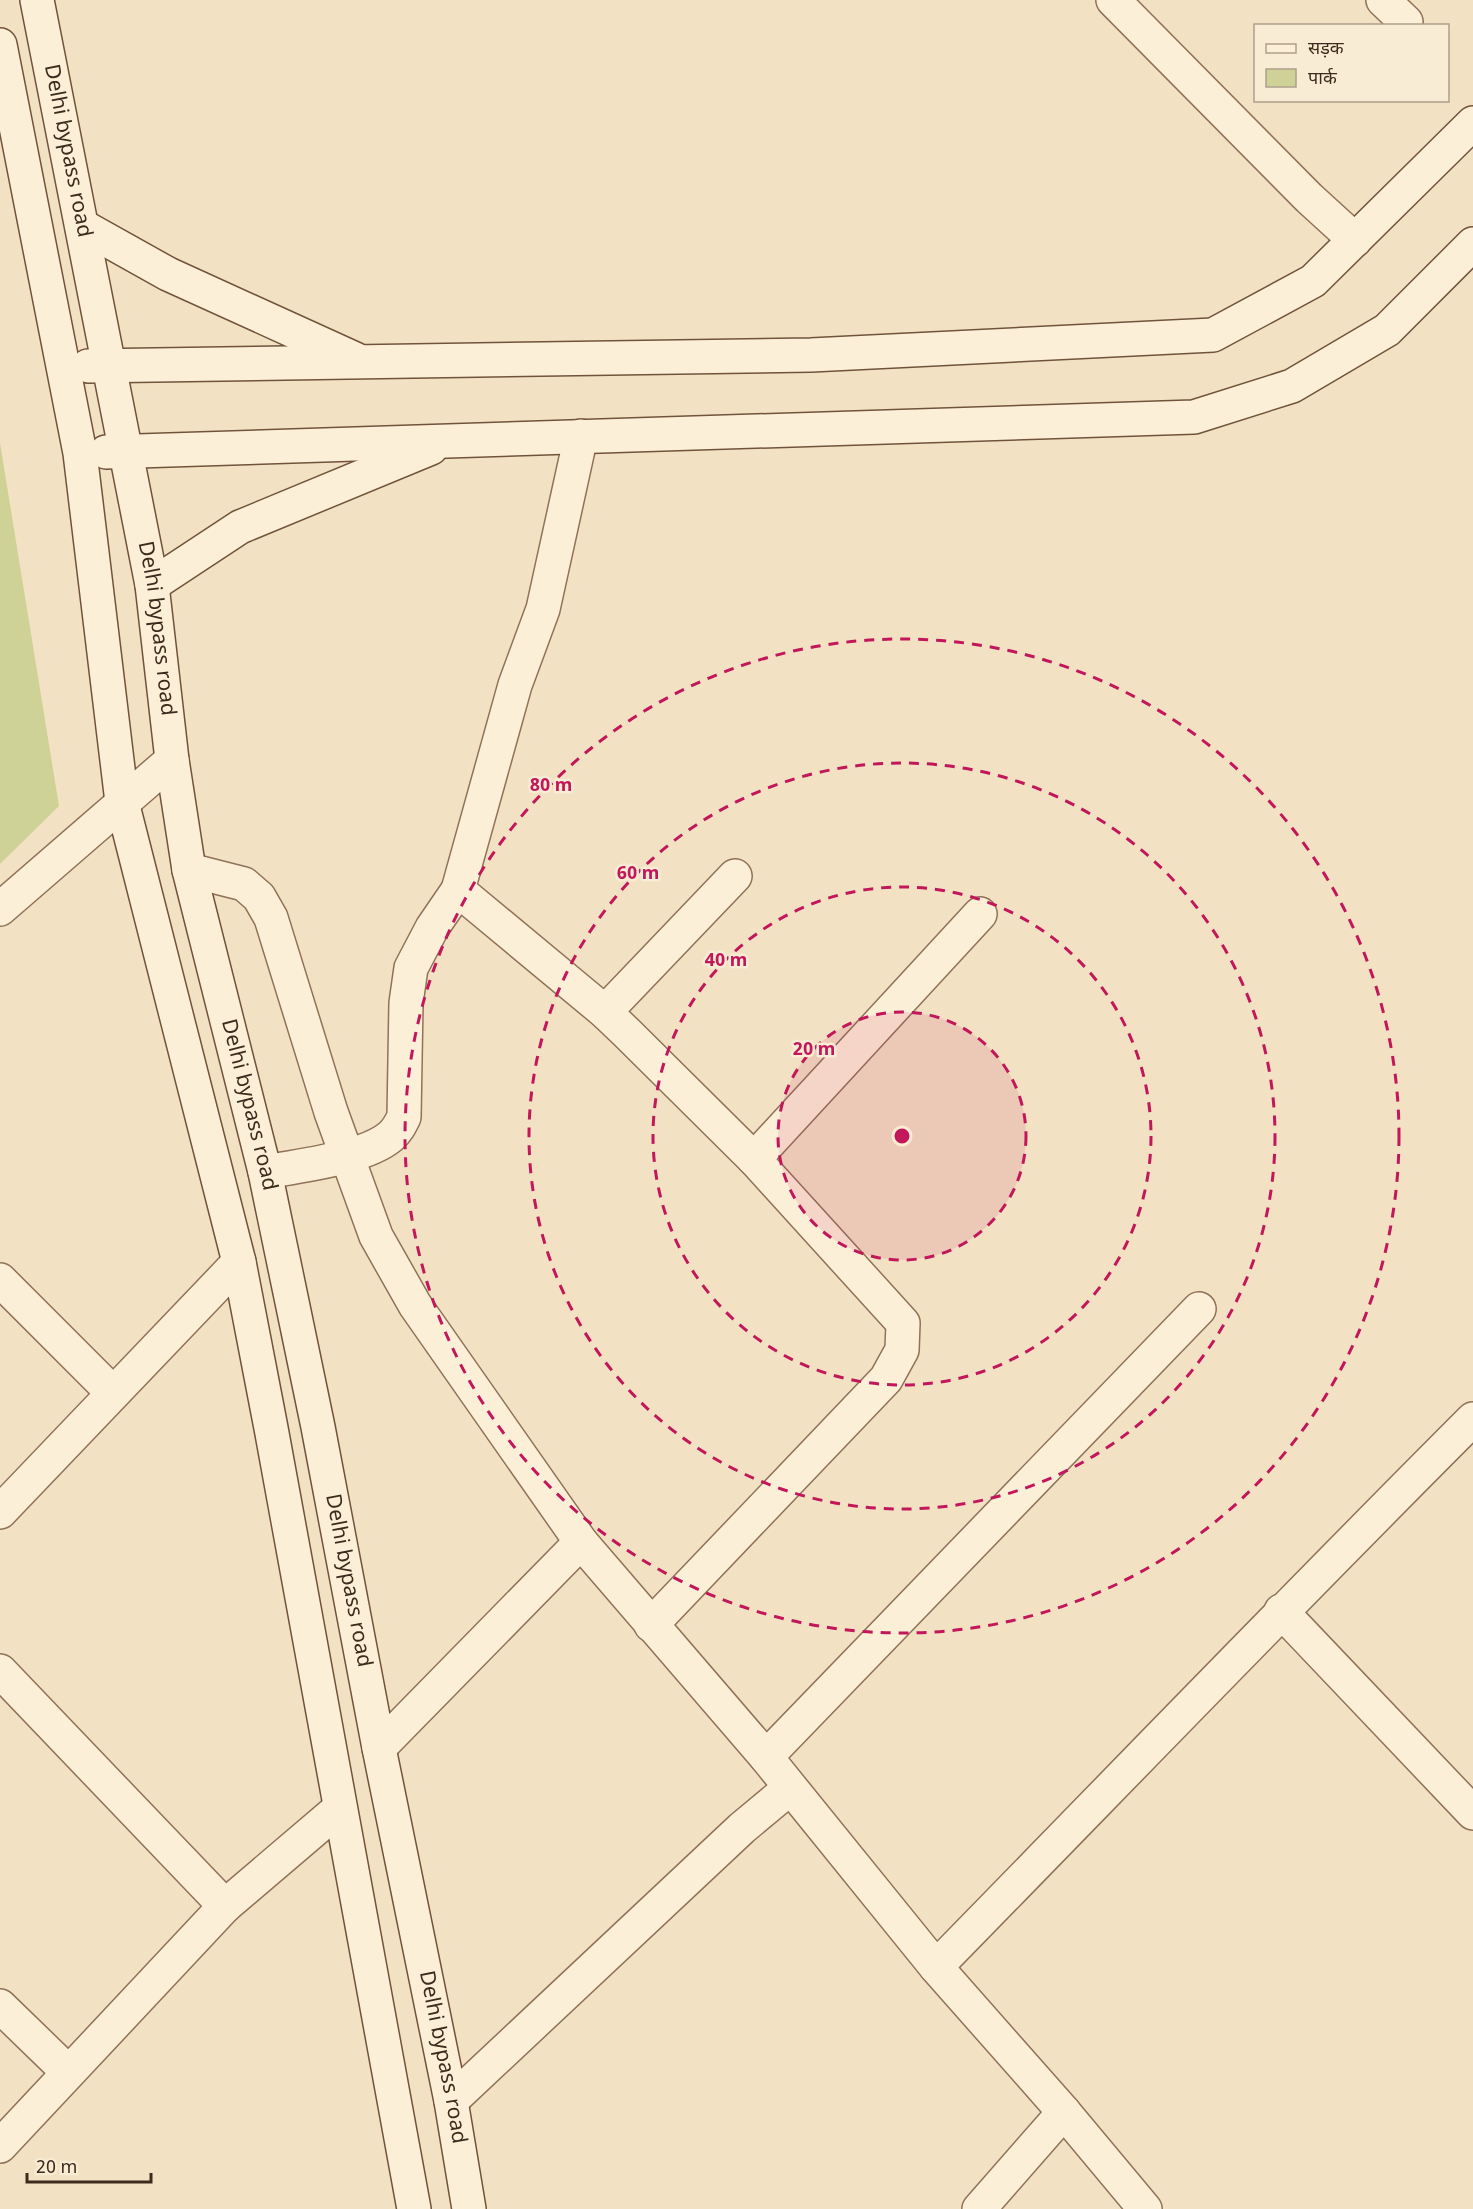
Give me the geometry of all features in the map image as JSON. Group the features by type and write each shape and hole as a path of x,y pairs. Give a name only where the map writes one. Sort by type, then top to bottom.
{"street":[{"name":"Delhi bypass road","path":"37,0 152,585 172,759 189,870 265,1172 318,1427 379,1748 451,2101 469,2209"},
{"path":"1113,0 1310,198 1355,240"},
{"path":"0,45 80,453 122,801 239,1262 414,2209"},
{"path":"63,367 811,355 1213,335 1313,281 1473,123"},
{"path":"82,226 168,274 363,362"},
{"path":"80,453 1194,417 1292,387 1387,330 1473,244"},
{"path":"265,1172 349,1156 388,1139 397,1130 404,1117 406,1003 411,968 432,928 458,890 515,685 543,609 581,436"},
{"path":"152,585 240,527 449,441"},
{"path":"0,909 172,759"},
{"path":"189,870 244,884 259,897 271,918 331,1112 349,1156 376,1236 415,1305 581,1542 766,1757 936,1967 1064,2112 1145,2209"},
{"path":"605,1012 735,876"},
{"path":"458,890 605,1012 754,1159 903,1323 902,1350 886,1379 651,1625"},
{"path":"754,1159 980,914"},
{"path":"0,1512 239,1262"},
{"path":"0,1281 113,1393"},
{"path":"766,1757 1199,1309"},
{"path":"936,1967 1185,1714 1281,1611 1473,1419"},
{"path":"379,1748 581,1542"},
{"path":"1281,1611 1473,1813"},
{"path":"0,1671 225,1906"},
{"path":"451,2101 742,1828 790,1788"},
{"path":"0,2146 225,1906 340,1808"},
{"path":"0,2006 68,2072"},
{"path":"979,2209 1064,2112"}],"green space":[{"path":"0,443 59,806 0,864"}]}
